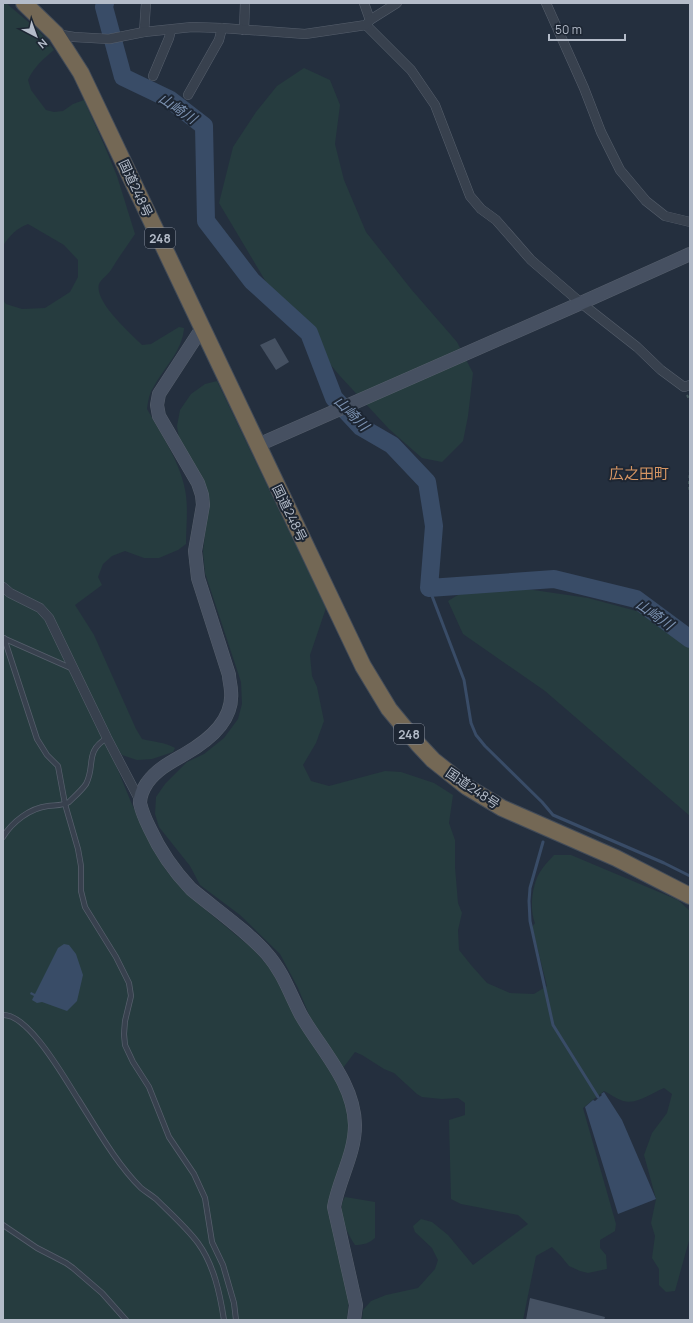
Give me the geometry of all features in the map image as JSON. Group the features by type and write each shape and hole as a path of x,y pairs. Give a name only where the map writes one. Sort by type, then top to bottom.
{"highway":[{"name":"国道248号","path":"24,3 56,34 81,73 363,666 389,709 433,760 467,787 502,808 616,858 690,896"}],"street":[{"path":"144,32 146,3"},
{"path":"244,30 245,3"},
{"path":"364,3 368,22 411,70 435,105 470,196 481,209 496,220 530,260 637,347 661,370 684,387 690,385"},
{"path":"56,34 74,37 109,39 144,32 192,27 304,34 368,22 398,3"},
{"path":"546,3 584,88 601,132 620,170 646,201 665,216 690,222"},
{"path":"188,95 219,40 222,28"},
{"path":"153,76 170,38 171,30"},
{"path":"258,445 690,254"},
{"path":"140,802 143,789 151,777 168,763 199,746 211,736 221,726 229,708 231,692 229,676 198,578 195,562 195,551 203,505 202,495 198,483 159,416 157,405 159,394 202,328"},
{"path":"3,587 10,593 40,608 49,618 107,738 140,802 143,815 153,837 173,868 191,890 256,943 276,965 302,1015 350,1094 355,1124 354,1142 350,1158 336,1196 334,1207 356,1305 354,1320"}],"lane":[{"path":"3,638 73,669"},
{"path":"3,638 37,739 47,755 58,766 65,804 78,849 81,866 81,890 85,908 116,956 129,983 131,996 125,1020 125,1046 149,1087 169,1137 194,1174 206,1198 212,1242 223,1265 234,1303 236,1320"},
{"path":"3,837 12,825 27,814 46,806 67,803 86,784 94,750 97,745 107,738"},
{"path":"3,1015 19,1020 30,1030 66,1077 108,1146 123,1166 142,1188 155,1198 198,1243 212,1272 219,1293 224,1320"},
{"path":"3,1226 37,1248 73,1268 102,1292 126,1320"}],"path":[{"path":"690,469 690,494"}],"green space":[{"path":"3,3 6,3 39,31 54,50 30,75 28,80 31,90 46,110 54,112 63,111 73,104 84,100 117,176 135,234 110,272 101,280 99,284 99,291 107,308 142,345 151,344 179,327 184,328 183,336 176,352 152,390 147,409 178,465 184,485 186,492 187,514 186,544 178,550 159,558 144,558 125,551 112,556 103,564 98,577 102,585 75,605 94,635 136,729 142,739 163,743 175,748 173,752 152,759 137,760 122,755 109,734 51,616 3,583 3,300 6,304 22,309 45,308 70,292 78,277 78,260 64,245 28,224 14,233 3,246"},
{"path":"304,68 330,80 340,105 335,144 344,180 366,232 411,289 457,342 473,373 468,416 463,441 442,462 422,458 389,429 340,376 278,302 219,203 233,147 256,112 277,86"},
{"path":"217,381 326,608 310,655 312,676 317,687 324,721 316,743 303,765 311,781 329,786 385,771 401,772 434,783 453,795 449,823 455,840 455,867 458,903 462,913 458,930 459,950 487,983 510,993 534,994 547,986 532,927 535,923 532,910 532,896 539,874 554,855 571,855 678,900 690,911 690,1237 675,1291 666,1292 659,1285 659,1269 652,1258 655,1236 651,1223 656,1199 644,1155 652,1133 667,1113 672,1094 664,1088 639,1100 628,1102 604,1091 583,1108 616,1224 615,1231 600,1240 600,1248 606,1255 607,1269 588,1273 580,1271 569,1266 552,1247 536,1256 523,1320 362,1320 363,1310 371,1301 386,1295 418,1288 435,1269 438,1260 432,1248 415,1232 413,1226 421,1219 432,1222 448,1235 473,1265 528,1224 518,1215 461,1204 451,1199 449,1120 465,1115 465,1103 458,1098 442,1099 422,1097 394,1073 384,1069 355,1052 343,1068 310,1017 298,988 280,954 240,915 200,885 190,866 159,827 155,814 156,797 165,784 187,762 204,754 224,738 238,719 242,704 241,682 205,573 203,552 209,498 203,480 179,438 177,426 180,410 191,394 205,384"},
{"path":"479,582 588,598 644,613 690,636 690,816 545,691 463,634 448,601"},
{"path":"3,592 45,617 111,753 147,837 165,869 190,897 253,949 269,967 278,980 296,1019 336,1081 347,1107 349,1122 348,1140 331,1195 349,1297 347,1320 3,1320"},
{"path":"345,1197 375,1202 375,1238 364,1244 355,1245 349,1235 342,1215"}],"water":[{"path":"64,944 69,945 76,954 83,975 77,1001 67,1011 42,1002 37,1003 32,1000 34,996 30,994 31,992 35,994 58,948"},
{"path":"604,1092 622,1120 656,1199 618,1214 585,1107 593,1100 595,1101"}],"building":[{"path":"275,338 289,362 276,370 260,345"},
{"path":"530,1298 605,1317 604,1320 526,1320"}],"waterway":[{"name":"山崎川","path":"105,3 104,7 123,77 169,99 204,126 206,221 252,281 309,333 334,398 361,427 392,445 427,482 434,526 429,588 554,579 636,599 690,639"},
{"path":"429,588 464,680 471,723 476,735 485,746 542,802 553,815 664,863 690,876"},
{"path":"543,842 530,888 530,921 553,1025 598,1097"}],"district":[{"name":"広之田町","path":"639,473"}]}
